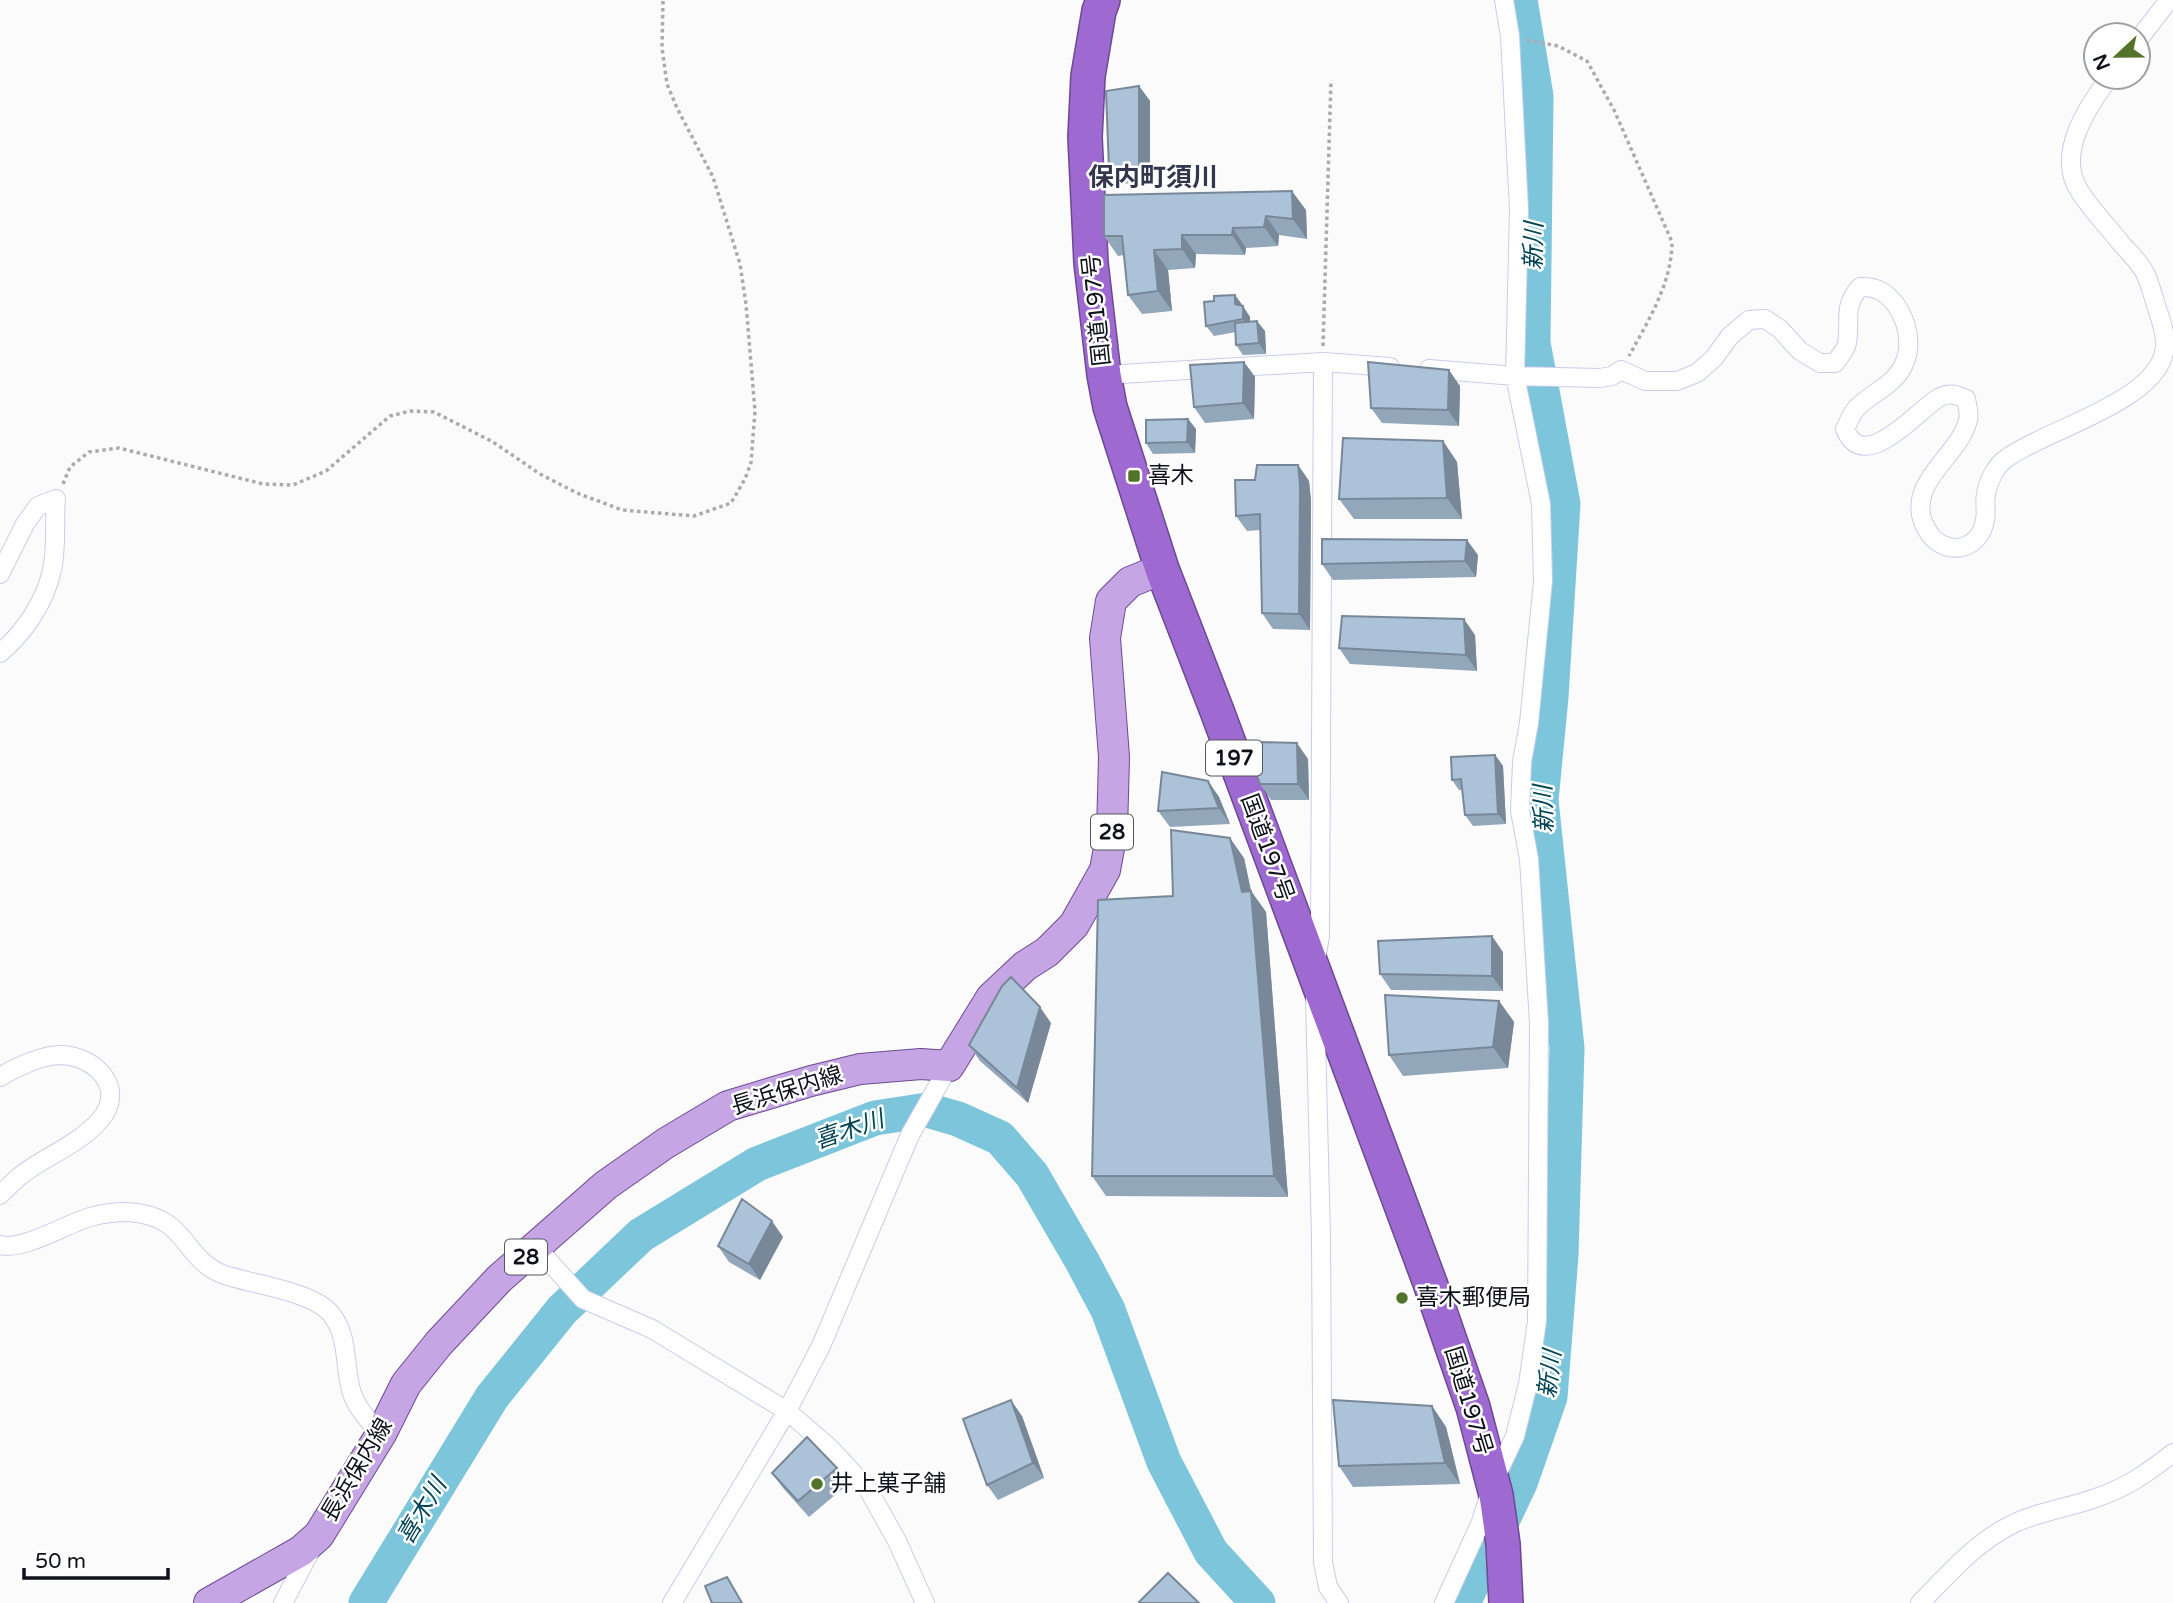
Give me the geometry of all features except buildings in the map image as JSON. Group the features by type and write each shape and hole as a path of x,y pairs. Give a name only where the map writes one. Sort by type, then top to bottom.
{"highway":[{"name":"国道197号","path":"1103,0 1088,76 1085,137 1091,263 1110,407 1126,464 1162,569 1430,1283 1473,1407 1495,1489 1503,1544 1506,1603"}],"main road":[{"name":"28","path":"946,1072 990,998 1074,925 1105,870 1112,832 1114,757 1105,638 1111,601 1130,582 1162,569"},
{"name":"長浜保内線","path":"209,1603 301,1551 319,1535 381,1434 406,1384 439,1343 499,1279 540,1251 606,1185 666,1143 728,1106 860,1069 921,1064 946,1072"}],"street":[{"path":"1444,1603 1481,1522 1515,1436 1528,1384 1537,1321 1539,1023 1529,859 1520,811 1522,762 1529,723 1543,581 1541,503 1516,376 1519,210 1510,36 1504,0"},
{"path":"2152,21 2168,0"},
{"path":"1104,375 1323,362 1516,376 1600,378 1612,376 1622,370 1646,381 1677,381 1697,373 1714,358 1730,336 1749,320 1765,319 1780,329 1800,351 1819,363 1835,363 1847,346 1847,311 1852,297 1860,287 1870,286 1882,291 1897,306 1908,333 1909,350 1905,363 1893,381 1856,410 1845,429 1855,443 1874,444 1899,431 1940,397 1954,393 1966,399 1969,418 1962,435 1929,479 1920,503 1920,513 1926,530 1934,540 1950,548 1962,549 1977,539 1985,521 1986,494 1992,476 2002,461 2020,448 2116,404 2148,382 2161,364 2165,346 2162,325 2145,273 2079,190 2071,167 2071,150 2084,116 2101,91"},
{"path":"1323,362 1320,936 1314,976 1321,1238 1323,1562 1328,1587 1339,1603"},
{"path":"0,574 25,524 38,506 56,499 53,569 42,600 18,637 0,653"},
{"path":"0,1077 51,1056 64,1055 93,1063 103,1073 110,1094 108,1106 100,1120 72,1145 20,1176 0,1195"},
{"path":"672,1603 787,1411 821,1346 910,1135 946,1072"},
{"path":"0,1245 14,1246 91,1217 125,1212 162,1219 178,1231 205,1263 221,1273 300,1296 331,1313 343,1336 351,1390 358,1407 381,1434"},
{"path":"540,1251 583,1299 652,1329 787,1411 829,1447 868,1489 897,1541 925,1603"},
{"path":"1920,1603 1988,1539 2012,1524 2096,1498 2138,1480 2173,1453"},
{"path":"283,1603 319,1535"}],"path":[{"path":"56,499 70,467 89,452 118,448 263,484 293,485 326,471 390,416 410,411 434,412 493,442 540,474 577,493 622,510 694,516 731,503 751,463 755,411 746,304 740,264 713,177 667,84 663,48 663,0"},
{"path":"1510,36 1558,46 1587,61 1614,110 1672,242 1672,261 1651,316 1622,370"},
{"path":"1323,362 1331,80"}],"waterway":[{"name":"新川","path":"1463,1603 1520,1483 1550,1397 1561,1255 1567,1048 1541,800 1551,697 1563,504 1533,343 1536,96 1520,0"},
{"name":"喜木川","path":"366,1603 492,1397 562,1310 641,1235 757,1164 875,1118 927,1110 958,1119 1000,1138 1032,1175 1108,1310 1164,1462 1211,1552 1258,1603"}],"place":[{"name":"喜木","path":"1134,476"},
{"name":"喜木郵便局","path":"1402,1298"},
{"name":"井上菓子舗","path":"817,1484"}],"district":[{"name":"保内町須川","path":"1153,177"}]}
